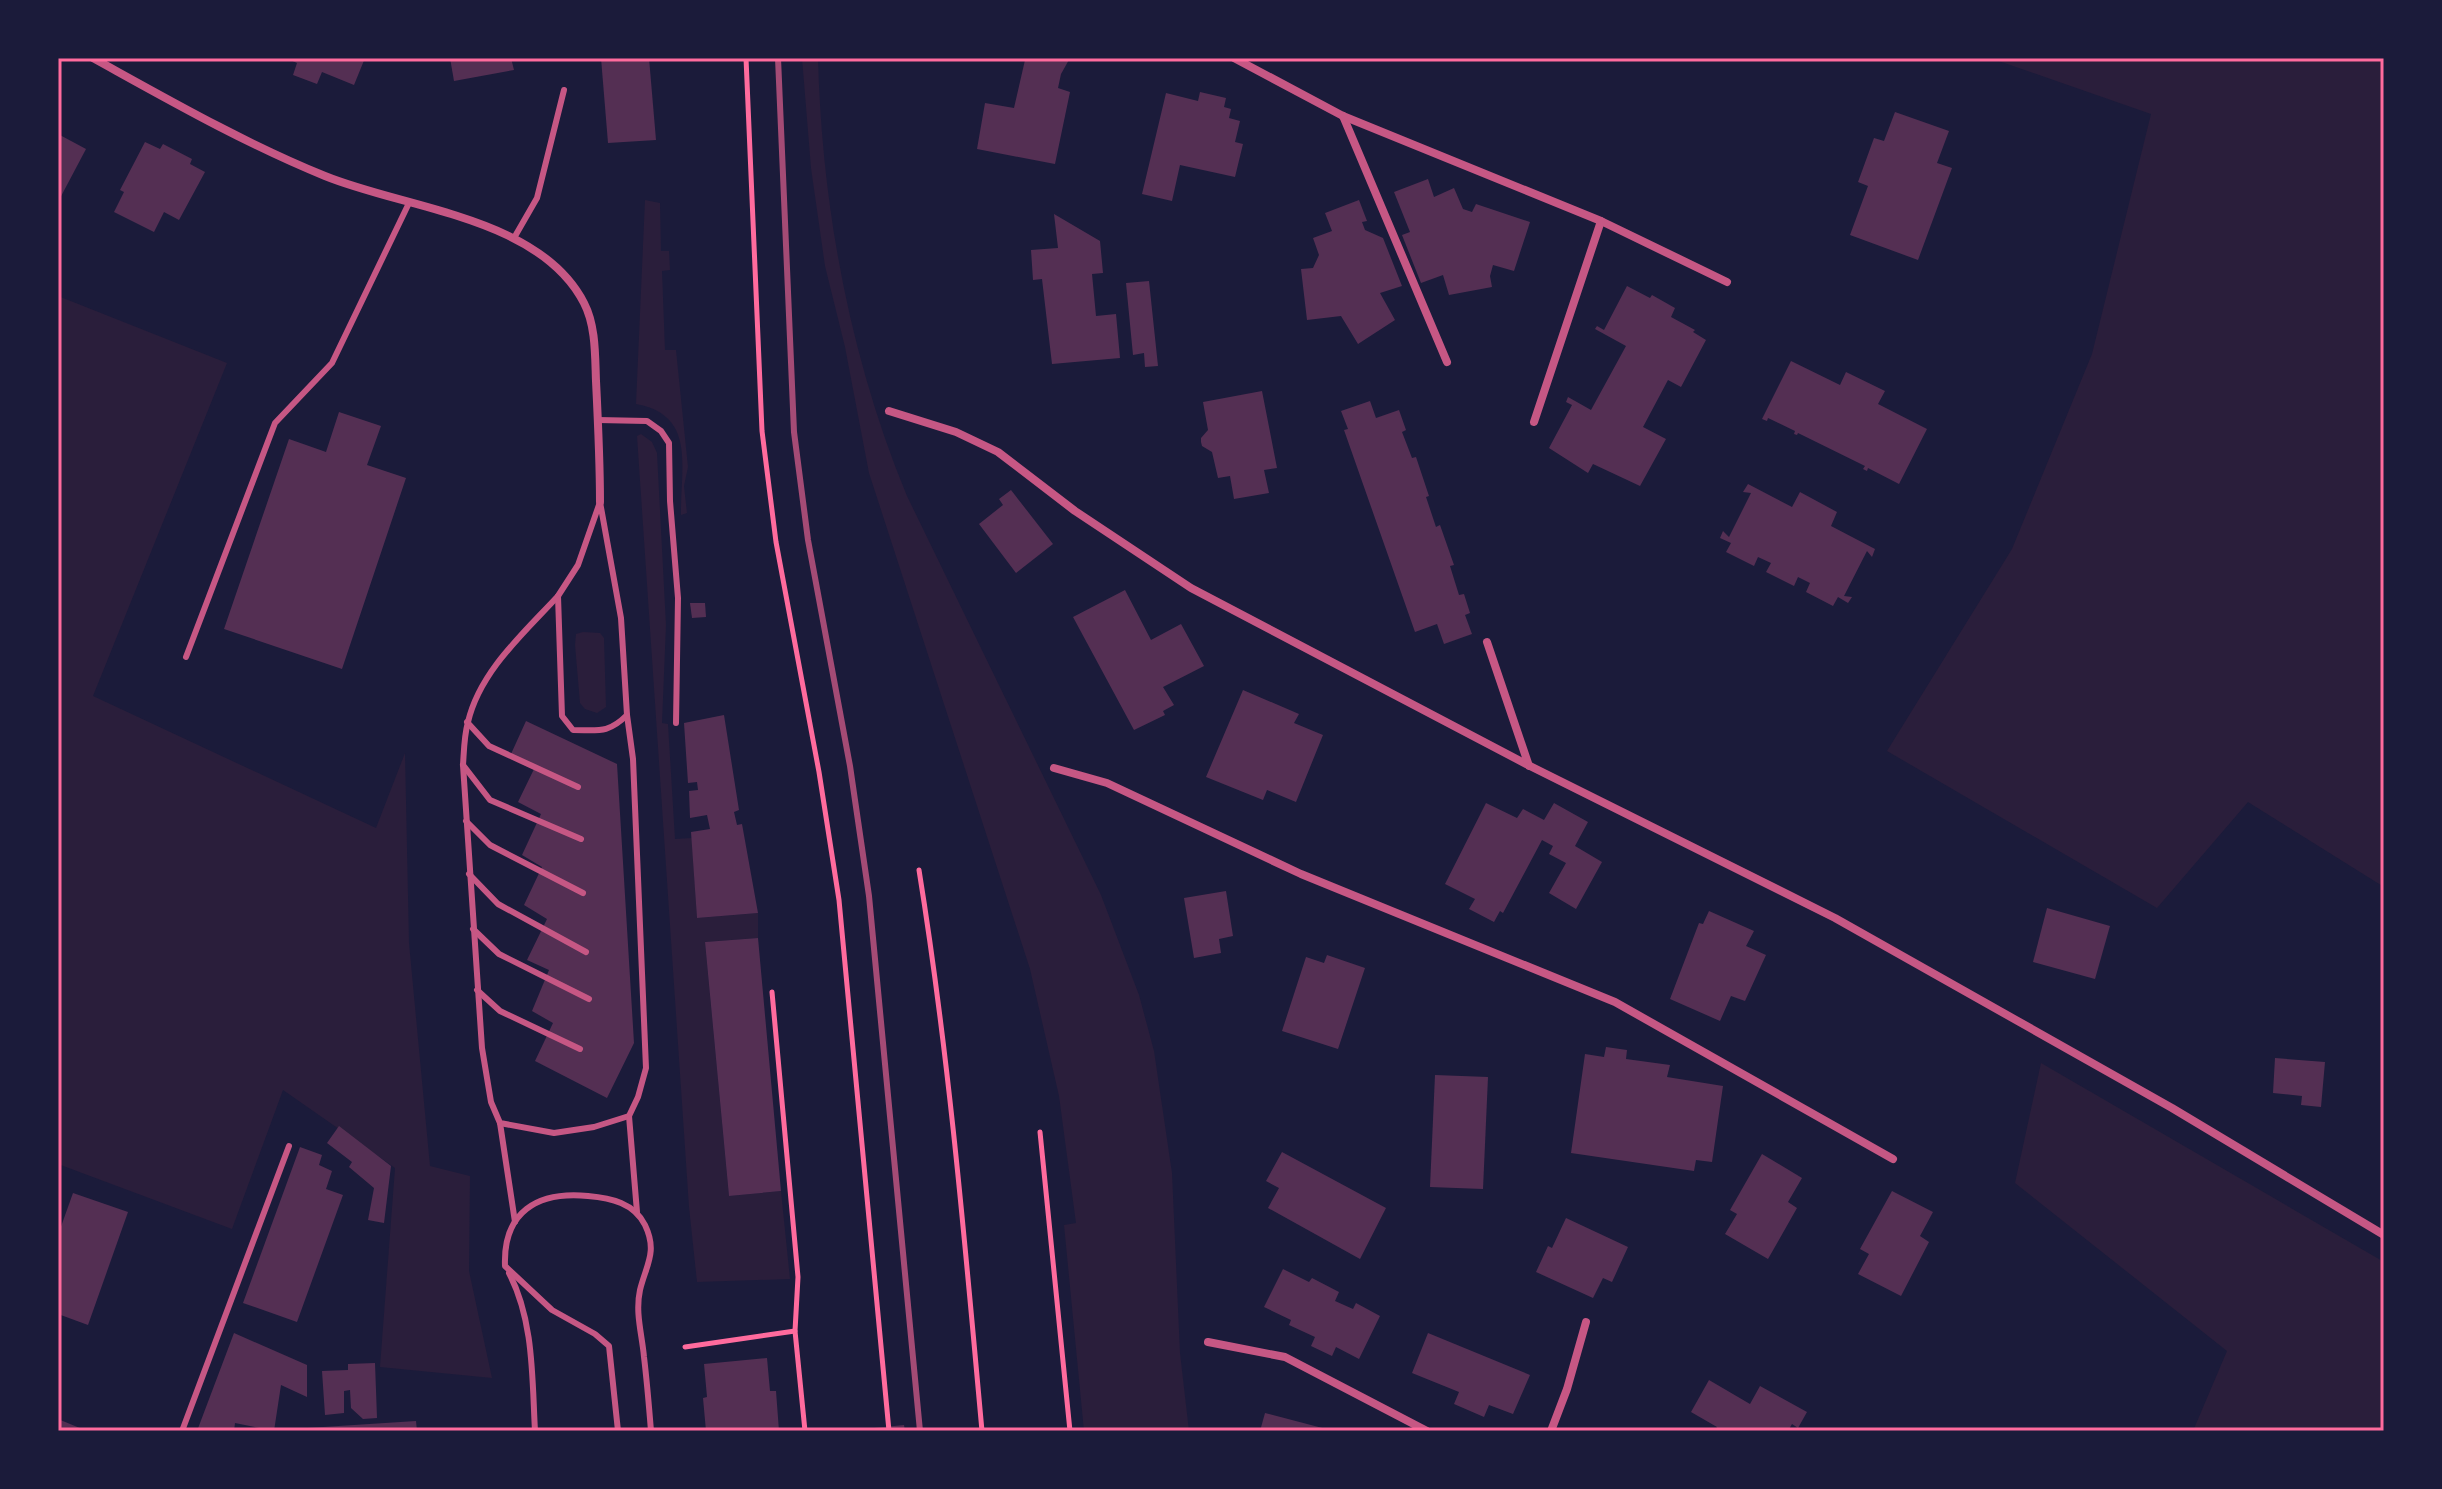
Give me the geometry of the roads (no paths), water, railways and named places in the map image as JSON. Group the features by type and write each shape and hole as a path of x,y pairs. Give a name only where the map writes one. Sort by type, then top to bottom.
{"street":[{"path":"93,58 214,125 326,177 494,227 535,251 576,289 586,306 594,344 600,502"},
{"path":"1234,58 1343,116 1601,221 1727,282"},
{"path":"1343,116 1447,362"},
{"path":"1534,422 1601,221"},
{"path":"889,411 956,432 998,452 1075,511 1191,588 1530,766 1835,918 2172,1108 2384,1235"},
{"path":"1487,642 1530,766"},
{"path":"1054,768 1107,783 1301,874 1615,1002 1893,1159"},
{"path":"1551,1431 1586,1322"},
{"path":"1208,1342 1285,1357 1427,1431"}],"lane":[{"path":"514,238 537,198 564,90"},
{"path":"186,657 275,423 332,363 409,203"},
{"path":"598,420 647,421 661,431 669,443 678,598 676,723"},
{"path":"515,1222 500,1123 491,1102 482,1048 463,765 467,722 481,685 558,596 578,565 600,502"},
{"path":"600,502 621,618 633,759 646,1068 629,1116 637,1212 650,1240 651,1259 638,1304 651,1431"},
{"path":"558,596 562,716 573,730 603,731 615,726 627,715"},
{"path":"467,722 489,746 578,787"},
{"path":"463,765 490,800 581,839"},
{"path":"466,821 490,845 583,893"},
{"path":"469,874 498,904 586,952"},
{"path":"473,929 499,954 589,999"},
{"path":"477,990 500,1011 580,1049"},
{"path":"500,1123 554,1133 594,1127 629,1116"},
{"path":"182,1431 289,1146"},
{"path":"535,1431 527,1323 517,1288 505,1266 504,1244 515,1222 533,1204 554,1194 612,1198 637,1212"},
{"path":"505,1266 552,1310 595,1334 609,1346 618,1431"}],"railway":[{"path":"778,58 794,432 808,540 850,766 869,896 920,1431"}]}
